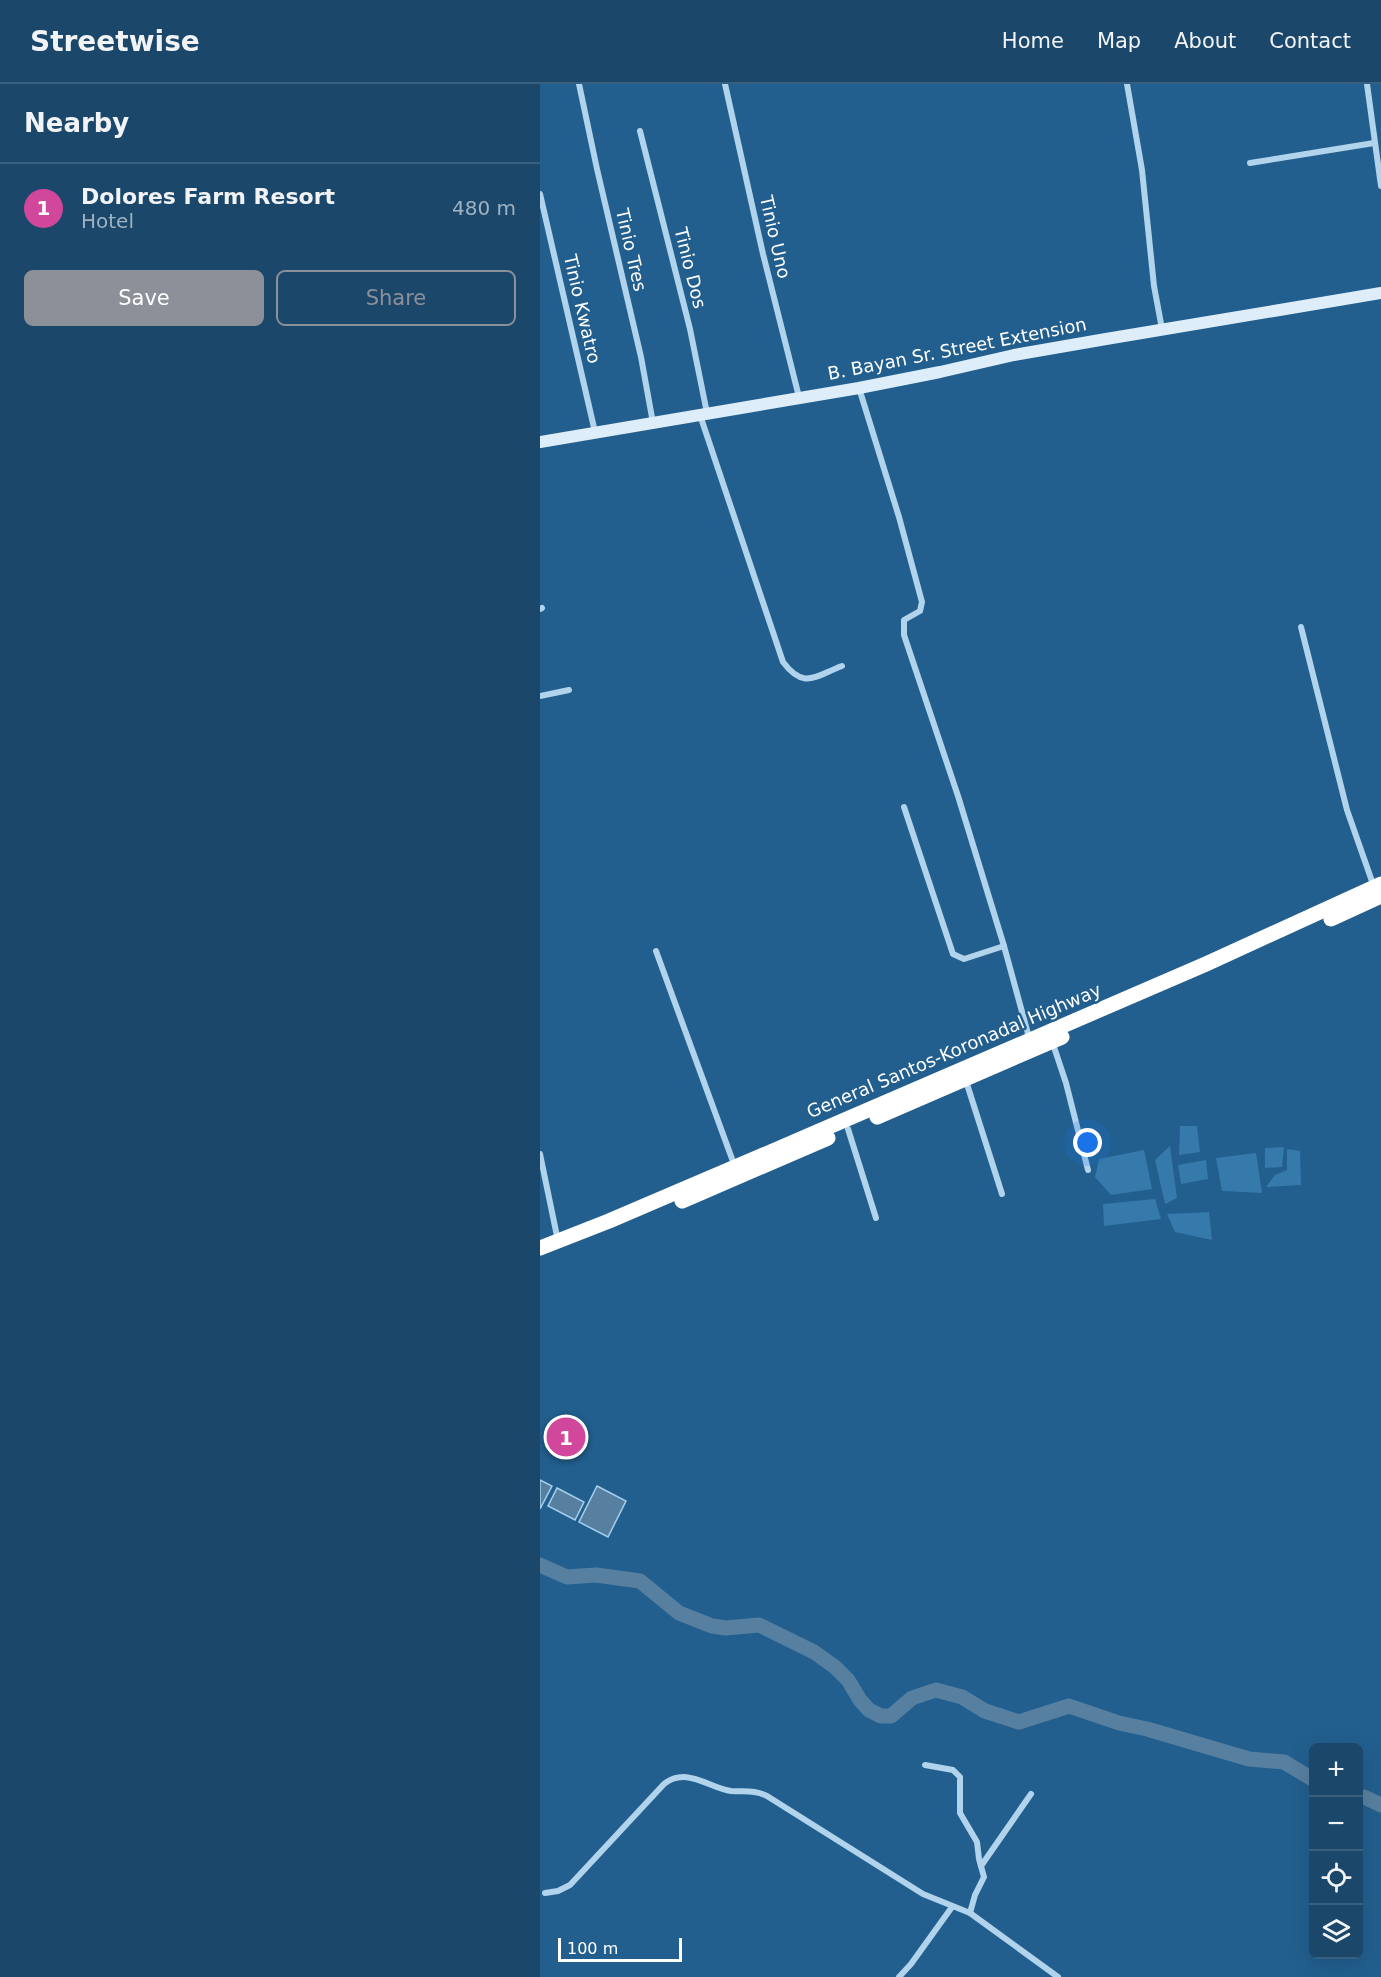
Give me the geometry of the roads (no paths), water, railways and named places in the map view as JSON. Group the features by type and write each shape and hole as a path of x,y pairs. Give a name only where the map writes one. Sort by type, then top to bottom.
{"highway":[{"name":"General Santos-Koronadal Highway","path":"540,1258 735,1167 1049,1037 1206,964 1379,889"},
{"name":"General Santos-Koronadal Highway","path":"540,1248 611,1226 751,1172 965,1079 1032,1044"}],"street":[{"name":"Tinio Tres","path":"579,84 638,345 653,423"},
{"name":"Tinio Uno","path":"724,84 799,397"},
{"path":"1127,84 1142,170 1154,286 1162,330"},
{"path":"1367,84 1381,186"},
{"name":"Tinio Dos","path":"640,131 690,329 704,413 736,526 783,662 802,679 809,679 842,666"},
{"path":"1250,163 1374,142"},
{"name":"Tinio Kwatro","path":"540,194 595,432"},
{"name":"B. Bayan Sr. Street Extension","path":"540,442 859,388 1014,355 1381,293"},
{"path":"859,388 899,517 922,602 920,611 903,620 903,635 958,796 1032,1044"},
{"path":"1301,627 1347,810 1379,889"},
{"path":"540,696 568,690"},
{"path":"904,807 952,954 964,959 1004,946"},
{"path":"656,951 735,1167"},
{"path":"1049,1037 1066,1083 1088,1170"},
{"path":"965,1079 1002,1194"},
{"path":"848,1129 876,1218"},
{"path":"540,1154 558,1242"},
{"path":"925,1765 953,1770 960,1777 960,1813 977,1842 984,1880 975,1895 970,1913"},
{"path":"545,1893 558,1891 570,1885 669,1780 680,1777 696,1779 726,1790 755,1792 768,1796 923,1894 970,1913 1058,1977"},
{"path":"981,1866 1030,1794"},
{"path":"899,1977 911,1964 951,1907"}],"waterway":[{"path":"540,1565 567,1577 596,1575 640,1581 679,1613 712,1626 726,1628 759,1625 814,1652 835,1667 848,1680 869,1710 881,1716 891,1716 912,1698 936,1690 962,1697 985,1711 1019,1722 1069,1706 1119,1723 1249,1759 1284,1762 1309,1777"},
{"path":"1363,1797 1381,1805"}],"place":[{"name":"Dolores Farm Resort","path":"566,1437"}]}
